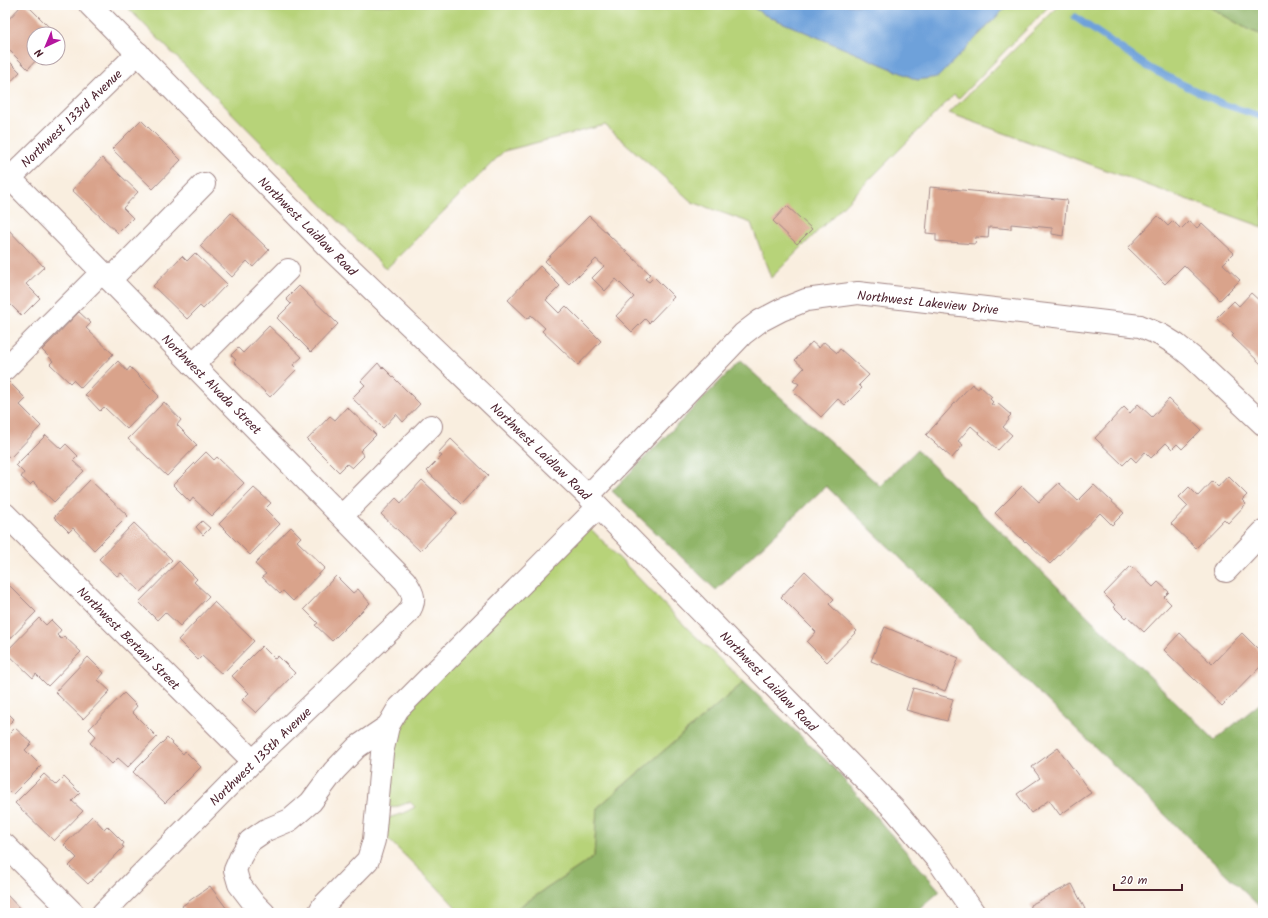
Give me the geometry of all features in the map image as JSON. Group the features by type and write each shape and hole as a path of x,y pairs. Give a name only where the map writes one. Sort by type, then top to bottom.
{"street":[{"name":"Northwest Laidlaw Road","path":"90,5 327,246 593,502 894,809 939,862 974,913"},
{"name":"Northwest 133rd Avenue","path":"7,178 138,53"},
{"name":"Northwest Alvada Street","path":"7,178 106,276 405,581 411,590 414,599"},
{"path":"5,369 204,184"},
{"path":"193,365 288,270"},
{"name":"Northwest Lakeview Drive","path":"388,726 398,709 593,502 743,334 760,321 780,310 806,300 834,295 858,293 1140,326 1161,335 1178,345 1263,424"},
{"path":"342,516 432,426"},
{"name":"Northwest Bertani Street","path":"5,514 254,761"},
{"path":"1226,571 1263,532"},
{"name":"Northwest 135th Avenue","path":"103,913 254,761 407,614 412,607 414,599"},
{"path":"264,913 252,901 240,884 235,870 250,841 266,830 290,820 311,802 334,771 357,747 388,726"},
{"path":"319,913 323,906 368,860 374,840 382,753 388,726"},
{"path":"5,845 73,913"}],"green space":[{"path":"125,5 1050,5 958,99 954,95 771,278 751,223 692,202 605,125 504,151 386,269"},
{"path":"1060,5 1206,5 1249,30 1263,35 1263,227 949,113"},
{"path":"1206,5 1263,5 1263,35 1249,30"},
{"path":"740,361 880,486 917,450 1215,740 1263,701 1263,910 826,486 716,590 612,491"},
{"path":"588,526 690,631 744,682 597,808 594,857 510,913 461,913 385,836 385,819 404,813 415,807 410,802 399,806 385,808 396,723"},
{"path":"744,682 832,766 940,891 915,913 510,913 594,857 597,808"}],"water":[{"path":"749,5 1008,5 938,77 917,80 765,15"}],"building":[{"path":"22,5 27,5 48,26 26,26 26,66 31,66 28,69 5,46 5,23"},
{"path":"5,57 20,72 5,88"},
{"path":"141,120 181,160 153,189 112,149"},
{"path":"102,158 138,192 123,208 133,218 118,233 72,190"},
{"path":"930,187 1067,200 1063,236 1052,234 1052,228 1011,224 1011,229 989,227 988,238 976,237 975,244 936,241 936,234 926,233"},
{"path":"787,206 812,229 797,244 773,221"},
{"path":"231,213 269,250 253,267 247,261 232,277 200,246"},
{"path":"589,216 650,274 645,279 649,282 654,277 674,297 649,323 645,319 632,332 616,316 634,297 616,279 605,291 592,278 604,266 596,259 569,284 545,261"},
{"path":"1158,216 1168,226 1173,221 1181,229 1189,221 1197,228 1202,223 1234,253 1223,264 1240,280 1220,300 1184,265 1165,284 1128,248"},
{"path":"6,227 44,267 26,284 40,298 22,316 5,299"},
{"path":"195,253 227,284 203,309 200,306 187,319 153,286 182,256 187,261"},
{"path":"540,266 560,286 546,300 559,313 566,306 601,341 578,365 542,331 545,328 531,315 528,319 508,300"},
{"path":"299,286 338,324 311,352 277,318 291,304 286,299"},
{"path":"1251,293 1263,304 1263,366 1232,336 1234,334 1217,318 1234,301 1239,306"},
{"path":"79,312 91,323 86,328 113,354 81,388 73,380 70,383 50,364 53,361 42,350"},
{"path":"269,326 302,357 293,365 297,369 270,397 234,362 236,360 231,355 238,348 243,353"},
{"path":"812,342 819,348 824,342 837,353 840,349 869,375 859,385 862,388 845,405 838,399 821,417 793,391 799,384 793,380 804,368 795,360"},
{"path":"118,361 127,371 130,367 159,396 127,429 104,407 100,411 85,395"},
{"path":"378,363 420,404 403,422 396,414 383,428 352,398 365,385 361,381"},
{"path":"8,381 26,399 20,405 41,426 10,458 5,453 5,385"},
{"path":"972,384 978,389 980,386 992,397 990,399 993,402 991,404 994,406 997,403 1011,415 1003,427 1012,435 998,450 971,426 958,441 963,445 952,458 926,435"},
{"path":"1169,399 1201,430 1182,449 1177,444 1172,449 1166,443 1151,458 1145,452 1136,462 1131,457 1123,465 1095,438 1124,407 1130,413 1138,404 1152,417"},
{"path":"164,402 181,420 177,425 197,445 167,476 128,439"},
{"path":"347,407 376,435 360,451 364,456 352,468 347,464 339,472 307,440 330,416 335,420"},
{"path":"46,435 61,449 66,444 78,456 73,461 84,471 54,502 33,482 30,485 21,477 24,473 16,465"},
{"path":"451,439 488,475 461,504 427,471 442,456 438,453"},
{"path":"206,452 214,460 217,457 244,483 212,516 193,498 190,502 173,485"},
{"path":"1228,476 1247,495 1242,500 1246,504 1228,523 1224,519 1196,548 1171,524 1188,506 1179,497 1189,487 1198,496 1212,481 1218,487"},
{"path":"90,480 128,516 94,550 73,528 69,532 54,517"},
{"path":"422,480 457,513 420,551 381,514 396,498 401,503"},
{"path":"1059,483 1078,501 1094,485 1124,513 1112,525 1100,513 1050,564 995,513 1022,486 1039,502"},
{"path":"254,488 271,503 265,509 280,524 250,555 219,524"},
{"path":"202,521 210,528 203,535 196,527"},
{"path":"134,523 172,560 141,592 121,573 117,576 99,559"},
{"path":"291,527 301,537 297,541 325,568 293,601 283,591 280,594 262,577 266,574 255,564"},
{"path":"179,561 197,579 194,582 209,596 180,626 165,612 157,620 139,602"},
{"path":"1131,566 1153,587 1158,582 1169,592 1164,597 1171,604 1144,632 1127,616 1125,618 1104,594"},
{"path":"805,571 834,599 829,604 857,631 827,662 807,642 816,632 781,597"},
{"path":"336,576 353,593 358,589 370,603 332,641 315,625 318,623 304,609"},
{"path":"7,583 36,612 6,643 5,585"},
{"path":"214,602 254,641 222,674 202,656 198,660 178,640"},
{"path":"39,618 46,625 51,620 61,630 57,635 61,639 64,636 81,652 48,686 36,674 33,678 6,652"},
{"path":"885,627 959,658 945,691 871,661"},
{"path":"1180,633 1212,664 1242,633 1263,654 1263,664 1222,706 1164,650"},
{"path":"262,646 275,659 278,656 295,673 256,713 242,700 249,693 232,676"},
{"path":"88,657 104,673 98,680 110,691 83,719 55,692"},
{"path":"913,688 953,699 947,721 906,710"},
{"path":"124,693 137,706 132,712 157,737 128,767 118,758 112,764 90,743 96,736 89,729"},
{"path":"5,710 14,719 5,728"},
{"path":"15,728 32,743 25,750 41,766 12,795 5,788 5,738"},
{"path":"167,738 183,754 185,751 201,767 165,803 133,772"},
{"path":"1058,748 1091,793 1060,815 1049,800 1031,813 1017,794 1040,778 1032,767"},
{"path":"44,774 56,785 64,777 80,793 72,801 83,811 54,841 15,803"},
{"path":"92,816 104,829 107,826 124,843 122,846 124,847 88,884 69,866 77,858 64,845"},
{"path":"1072,884 1085,909 1077,913 1034,913 1030,905"},
{"path":"210,886 230,913 186,913 182,906"},
{"path":"5,893 24,913 5,913"}],"waterway":[{"path":"1075,17 1151,69 1223,104 1263,117"}]}
